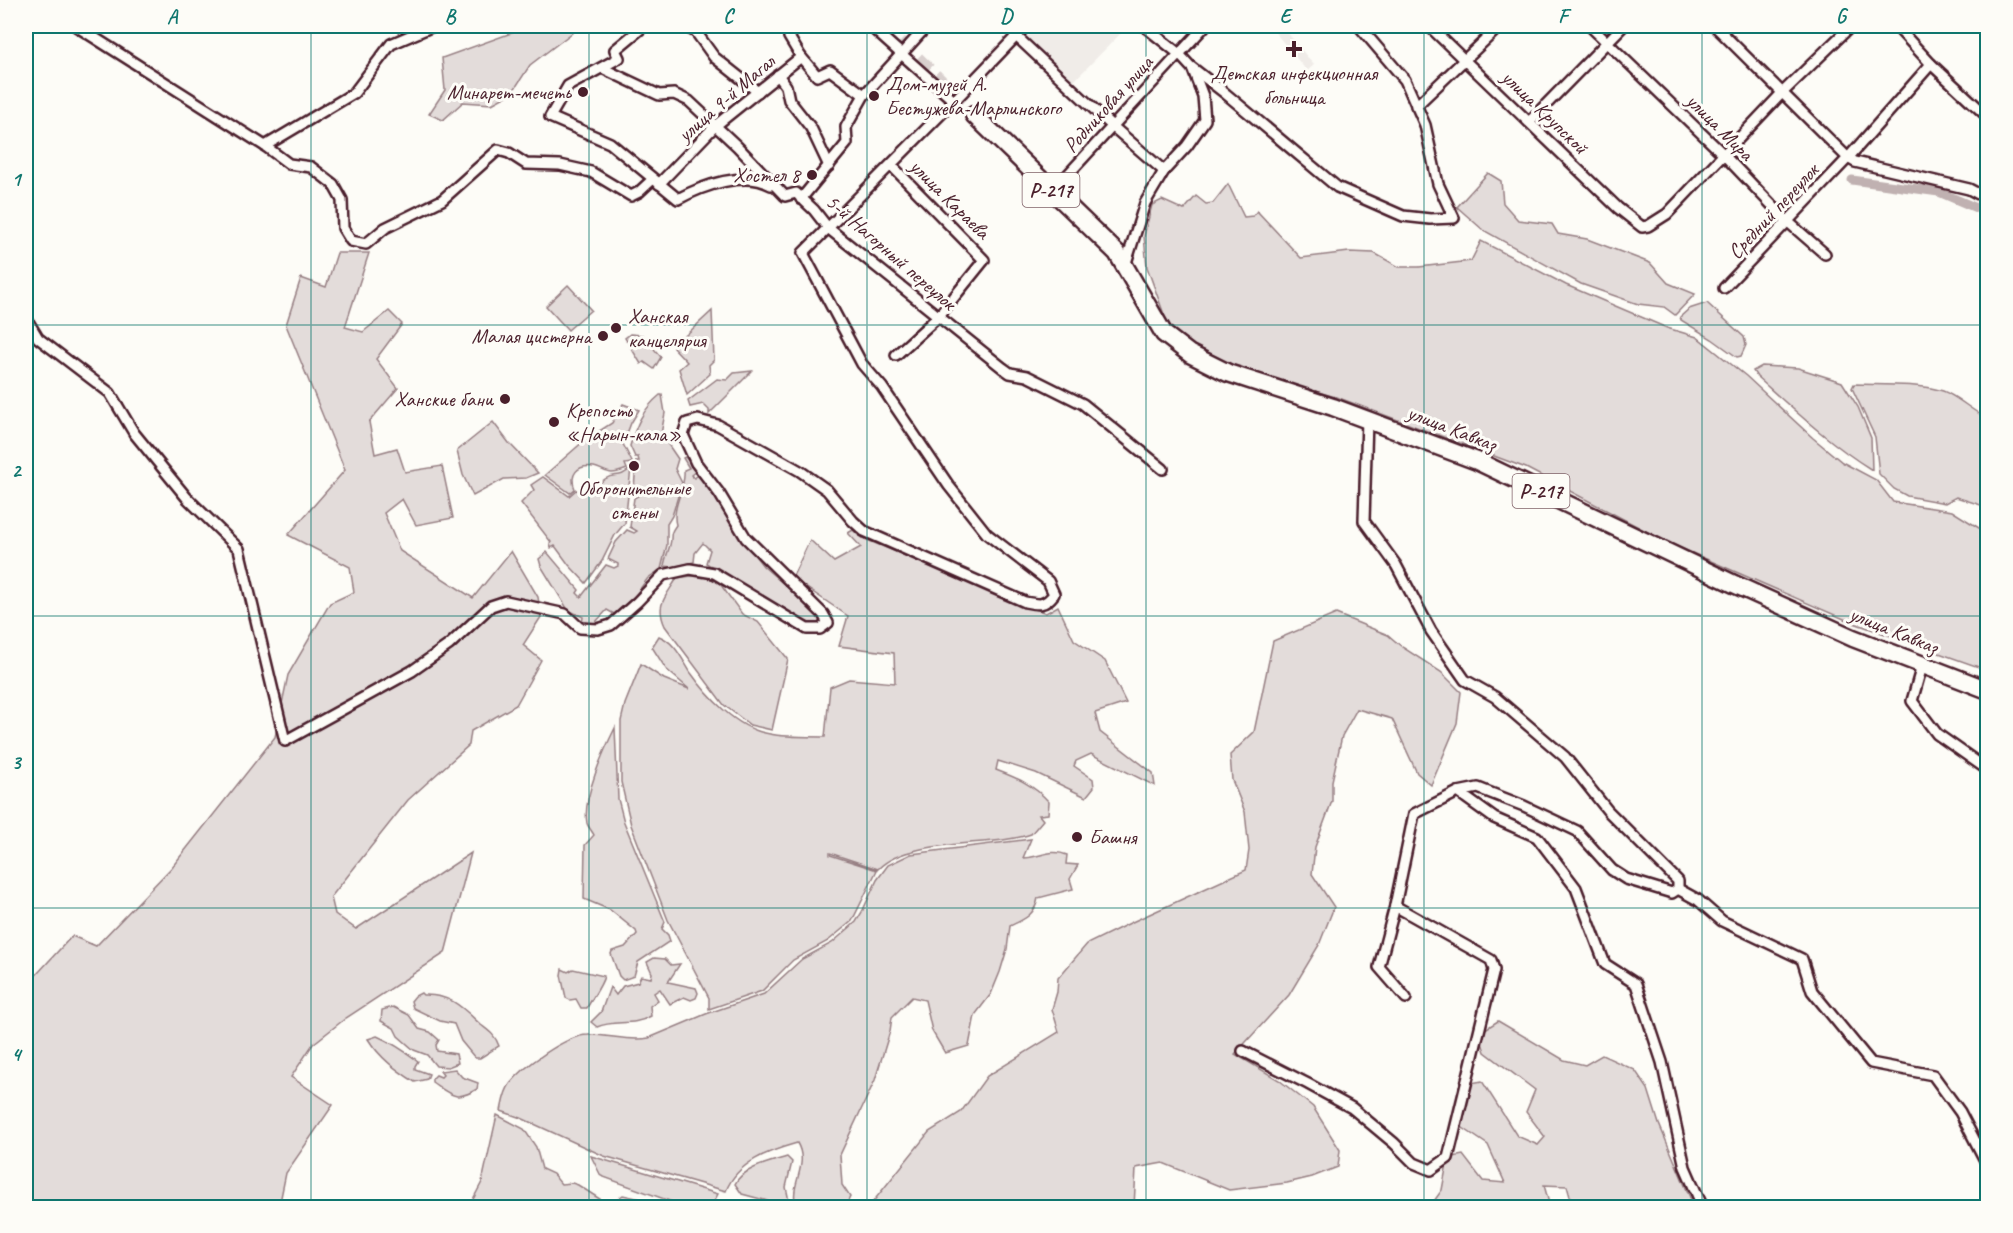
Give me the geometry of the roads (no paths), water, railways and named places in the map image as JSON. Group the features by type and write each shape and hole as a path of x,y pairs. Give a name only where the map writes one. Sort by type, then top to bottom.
{"highway":[{"name":"улица Кавказ","path":"974,115 1118,253 1164,334 1190,354 1228,373 1367,419 1507,474 1734,584 1853,638 1988,690"}],"street":[{"path":"76,26 265,146 354,93 391,44 433,26"},
{"path":"644,26 615,50 619,58 568,86 550,117 610,144 678,199 694,190 725,181 763,180 778,189"},
{"path":"685,26 696,32 714,57 758,92"},
{"name":"улица 9-й Магал","path":"265,146 289,164 311,167 333,184 342,200 343,228 351,241 366,244 385,228 442,200 498,150 509,153 526,164 560,165 591,172 631,196 656,181 715,126 801,57 789,38 796,26"},
{"path":"870,26 954,101"},
{"path":"801,198 847,143 846,127 864,95 927,26"},
{"path":"26,318 38,338 110,393 134,433 187,498 239,549 285,741 412,671 449,645 490,606 506,601 565,614 580,628 598,628 611,625 663,575 690,569 714,573 807,629 820,629 828,623 823,614 746,538 719,493 696,463 683,435 687,423 693,420 717,425 800,471 827,490 853,522 864,531 1025,602 1040,605 1049,601 1054,594 1048,581 987,534 949,486 882,387 862,364 803,253 1026,26"},
{"path":"1144,26 1337,187 1403,216 1430,219 1454,218 1438,184 1425,125 1405,80 1359,26"},
{"name":"Родниковая улица","path":"1062,181 1205,26"},
{"name":"улица Крупской","path":"1429,26 1636,224 1642,227 1648,226 1667,214 1723,154"},
{"path":"1416,106 1500,26"},
{"name":"улица Мира","path":"1590,26 1723,154 1787,221 1825,254"},
{"path":"1529,122 1623,26"},
{"name":"Средний переулок","path":"1715,26 1848,158"},
{"path":"1723,154 1851,26"},
{"path":"1896,26 1931,64 1988,117"},
{"path":"1016,36 1164,171"},
{"path":"801,57 817,76 830,70 864,95"},
{"name":"Средний переулок","path":"1724,288 1848,158 1931,64"},
{"path":"1125,266 1144,202 1164,171 1187,146 1205,120 1203,96 1190,66"},
{"name":"5-й Нагорный переулок","path":"602,68 659,95 674,94 689,101 785,196 796,193 828,228 938,317 1010,373 1027,376 1083,404 1163,470"},
{"path":"778,75 786,86 789,100 811,128 829,166"},
{"path":"1848,158 1855,162 1969,189 1988,199"},
{"name":"улица Караева","path":"891,165 984,260 938,317"},
{"path":"896,355 938,317"},
{"path":"1367,419 1364,520 1396,566 1431,631 1466,680 1495,697 1565,757 1608,811 1678,881 1678,889"},
{"path":"1922,666 1912,701 1937,734 1988,770"},
{"path":"1406,998 1379,967 1395,906 1414,814 1458,792 1478,788 1524,806 1577,831 1612,870 1626,879 1672,893 1678,889"},
{"path":"1458,792 1494,818 1537,837 1576,888 1605,964 1635,984 1662,1062 1685,1167 1703,1208"},
{"path":"1678,889 1698,900 1722,921 1802,959 1812,991 1871,1063 1933,1076 1960,1112 1988,1166"},
{"path":"1243,1051 1352,1108 1394,1143 1413,1163 1431,1170 1448,1158 1494,970 1491,960 1395,906"}],"waterway":[{"path":"1852,180 1939,192 1988,213"}],"tunnel":[{"path":"882,26 974,115"}],"place":[{"name":"Детская инфекционная больница","path":"1294,49"},
{"name":"Минарет-мечеть","path":"583,92"},
{"name":"Дом-музей А. Бестужева-Марлинского","path":"874,96"},
{"name":"Хостел 8","path":"812,175"},
{"name":"Ханская канцелярия","path":"616,328"},
{"name":"Малая цистерна","path":"603,336"},
{"name":"Ханские бани","path":"505,399"},
{"name":"Крепость «Нарын-кала»","path":"554,422"},
{"name":"Оборонительные стены","path":"634,466"},
{"name":"Башня","path":"1077,837"}]}
